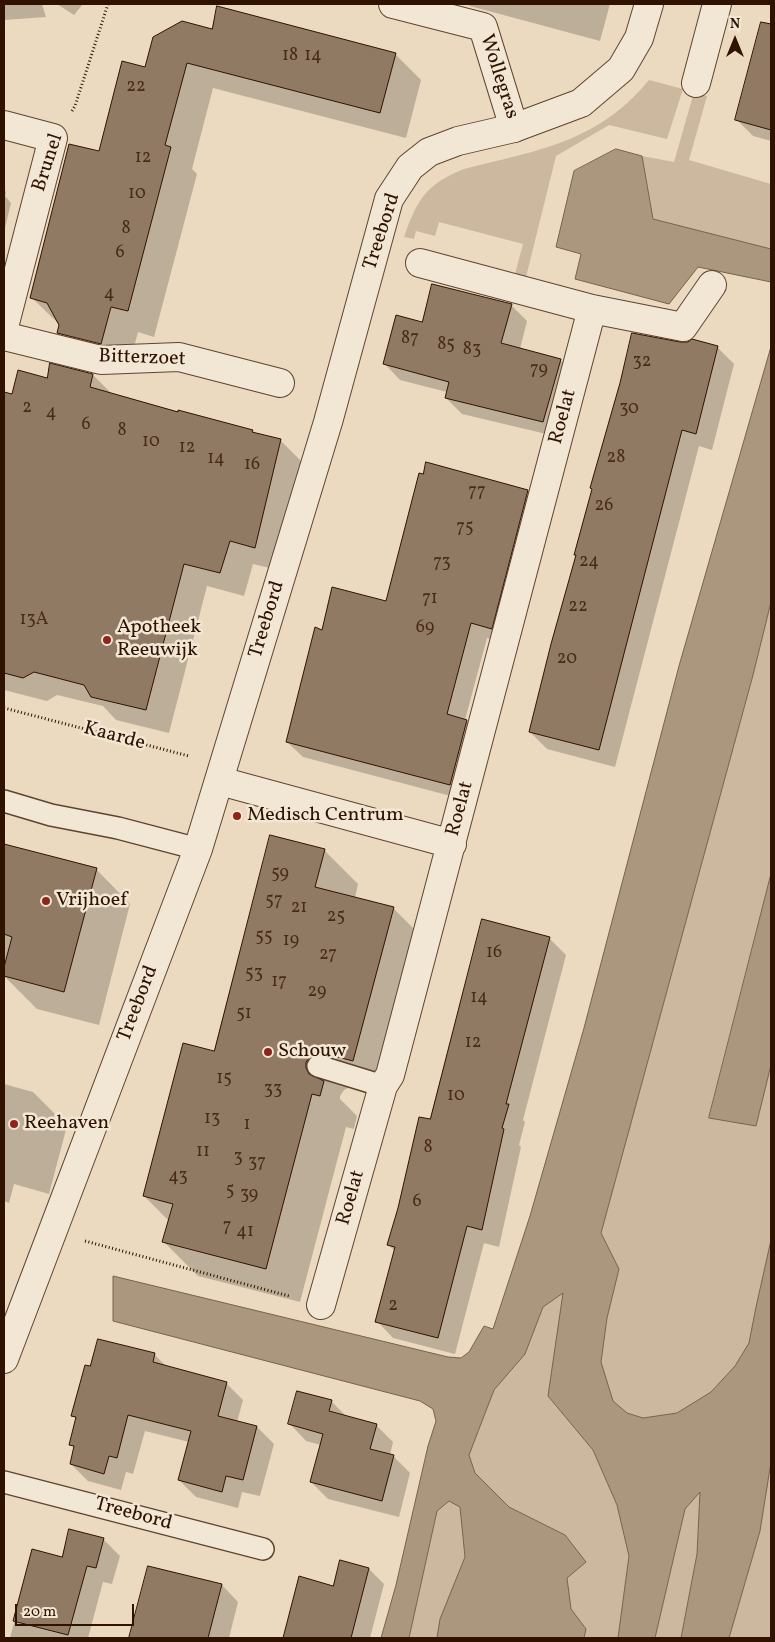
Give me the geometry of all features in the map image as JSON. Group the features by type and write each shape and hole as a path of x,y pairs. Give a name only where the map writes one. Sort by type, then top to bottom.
{"street":[{"name":"Wollegras","path":"393,4 483,26 514,128"},
{"name":"Treebord","path":"4,1359 198,849 328,422 389,199 410,167 429,152 458,141 514,128 581,103 621,69 639,38 649,4"},
{"path":"696,83 717,4"},
{"path":"4,125 53,138"},
{"name":"Brunel","path":"4,327 53,138"},
{"path":"420,263 592,309 683,327 712,285"},
{"name":"Roelat","path":"321,1305 383,1086 390,1075 592,309"},
{"name":"Bitterzoet","path":"4,336 101,360 179,357 280,383"},
{"path":"222,774 452,844"}],"lane":[{"path":"4,801 51,815 118,828 198,849"},
{"path":"318,1066 383,1086"},
{"name":"Treebord","path":"4,1482 263,1549"}],"path":[{"name":"Brunel","path":"53,138 75,106 108,4"},
{"name":"Kaarde","path":"4,708 222,774"},
{"path":"53,1232 321,1305"}],"shaded area":[{"path":"649,80 683,89 667,139 609,125 556,156 526,277 515,274 523,244 439,222 435,236 416,231 414,239 404,237 419,203 432,187 440,181 464,169 541,149 587,131 609,118"},
{"path":"694,92 707,96 689,160 771,184 771,249 653,219 642,156 674,162"},
{"path":"616,149 642,156 653,219 771,249 771,282 698,267 669,304 575,279 581,254 556,247 574,171"},
{"path":"771,347 771,602 753,675 601,1233 619,1269 607,1318 601,1362 613,1401 627,1413 643,1418 677,1413 711,1392 735,1366 749,1343 771,1240 771,1462 760,1531 729,1638 681,1638 697,1554 700,1492 685,1509 655,1638 618,1638 629,1556 617,1505 593,1450 548,1396 563,1293 543,1307 525,1354 494,1390 469,1455 475,1473 509,1507 565,1535 586,1562 567,1578 571,1609 586,1629 584,1638 437,1638 440,1619 465,1557 460,1507 449,1501 437,1511 409,1638 381,1638 396,1585 428,1446 436,1421 433,1409 420,1401 113,1321 113,1276 448,1357 461,1358 469,1352 484,1326 493,1329 530,1216 584,1028 679,666"},
{"path":"771,602 771,874 709,1118 756,1126 771,1065 771,1240 749,1344 735,1366 711,1392 677,1413 643,1418 627,1413 613,1401 601,1362 607,1318 619,1269 601,1233 753,675"},
{"path":"771,874 771,1065 756,1126 709,1118"},
{"path":"564,1292 548,1396 593,1450 617,1505 629,1556 618,1638 584,1638 586,1629 571,1609 567,1578 585,1562 565,1535 509,1507 475,1473 469,1455 494,1390 525,1354 543,1307"},
{"path":"771,1462 771,1638 729,1638 760,1531"},
{"path":"700,1491 697,1554 681,1638 655,1638 685,1509"},
{"path":"449,1501 460,1507 465,1557 440,1619 437,1638 409,1638 437,1511"}],"building":[{"path":"217,6 396,53 380,113 187,63 165,145 171,147 128,311 111,307 101,344 57,333 59,325 47,303 30,298 69,144 99,151 122,61 145,67 153,37 182,21 212,29"},
{"path":"761,22 771,24 771,130 735,120"},
{"path":"432,284 512,304 501,343 561,359 543,422 445,398 449,382 383,364 396,315 422,322"},
{"path":"632,333 680,342 688,342 692,339 718,346 696,434 682,430 599,750 529,732 576,555 574,555 592,489 590,488"},
{"path":"50,363 93,374 90,387 281,439 255,548 230,541 220,573 184,564 146,710 91,697 84,685 34,672 23,678 4,673 4,392 12,394 18,370 47,378"},
{"path":"426,462 528,490 492,629 471,623 447,714 467,720 450,785 286,742 315,627 322,630 332,587 386,601 419,473 423,474"},
{"name":"Schouw","path":"270,835 325,849 315,887 394,907 353,1061 330,1055 330,1057 316,1054 306,1062 309,1074 324,1081 320,1096 312,1094 266,1269 162,1242 173,1204 143,1196 183,1043 214,1051"},
{"name":"Vrijhoef","path":"4,844 97,868 64,992 4,976 4,967 12,937 4,934"},
{"path":"482,919 550,937 506,1104 509,1104 502,1128 504,1129 482,1230 467,1226 438,1338 375,1322 395,1247 387,1245 398,1208 419,1117 430,1119"},
{"path":"98,1339 155,1353 153,1362 227,1382 218,1416 257,1426 243,1480 226,1476 222,1492 178,1480 191,1431 128,1415 117,1458 109,1456 104,1474 70,1464 74,1446 69,1445 76,1417 71,1416 85,1365 90,1366"},
{"path":"297,1391 332,1400 329,1411 377,1424 370,1449 394,1455 382,1501 310,1482 323,1434 288,1424"},
{"path":"69,1529 104,1538 96,1568 87,1566 68,1635 13,1621 32,1549 62,1557"},
{"path":"340,1560 369,1568 351,1638 283,1638 299,1576 333,1586"},
{"path":"148,1566 222,1584 208,1638 129,1638"}],"place":[{"name":"Apotheek Reeuwijk","path":"107,640"},
{"name":"Medisch Centrum","path":"237,816"},
{"name":"Vrijhoef","path":"46,901"},
{"name":"Schouw","path":"268,1052"},
{"name":"Reehaven","path":"14,1124"}]}
